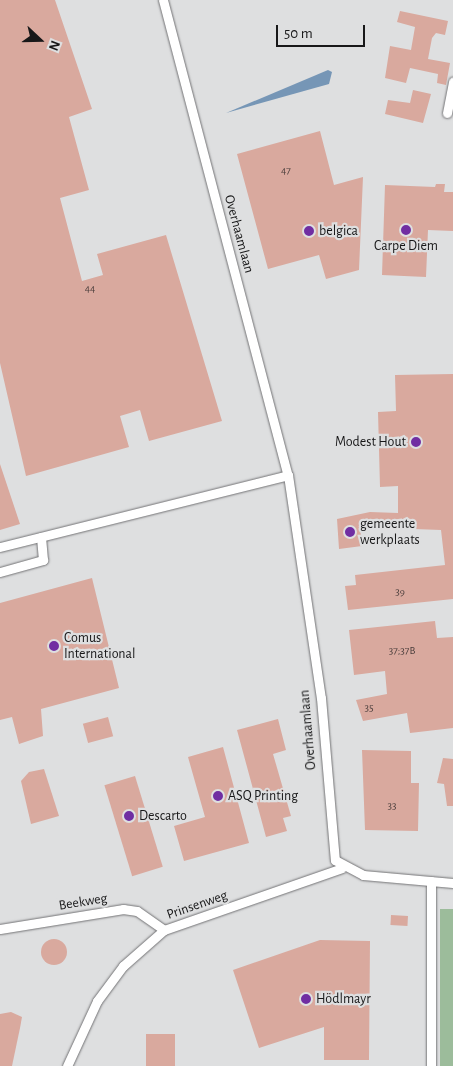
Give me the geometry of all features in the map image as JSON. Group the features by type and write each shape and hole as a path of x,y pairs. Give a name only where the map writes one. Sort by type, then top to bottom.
{"street":[{"name":"Overhaamlaan","path":"163,0 288,475 321,698 330,846 342,868"},
{"path":"447,114 451,102 453,82"},
{"path":"0,547 288,475"},
{"path":"0,572 43,560 41,537"},
{"path":"342,868 363,875 453,883"},
{"name":"Prinsenweg","path":"66,1066 97,1000 123,966 164,930 342,868"},
{"path":"431,881 431,1066"},
{"name":"Beekweg","path":"0,929 123,909 137,911 164,930"}],"green space":[{"path":"440,909 453,909 453,1066 440,1066"}],"water":[{"path":"328,70 332,72 329,84 226,113"}],"building":[{"path":"0,0 55,0 92,109 69,117 89,190 60,198 82,281 103,275 97,254 166,235 222,421 149,441 140,410 120,416 129,447 26,476 0,363"},
{"path":"400,11 448,21 445,35 436,33 432,38 428,59 450,63 446,85 437,83 438,74 410,68 406,83 385,78 390,46 411,50 415,27 397,22"},
{"path":"413,90 431,94 423,123 385,114 388,100 410,103"},
{"name":"belgica","path":"320,131 334,185 363,177 359,270 326,279 319,255 268,269 237,154"},
{"name":"Carpe Diem","path":"436,184 445,184 444,192 453,192 453,231 428,230 426,277 382,275 385,185 435,187"},
{"path":"453,374 453,599 348,610 345,586 356,585 355,575 445,565 441,530 360,527 362,546 339,549 337,519 370,512 398,513 398,486 380,487 378,412 396,411 395,375"},
{"path":"0,464 20,524 0,530"},
{"name":"Comus International","path":"92,578 119,688 41,709 43,736 19,744 12,717 0,720 0,603"},
{"path":"435,621 437,638 453,637 453,728 410,733 407,713 363,721 356,700 387,694 385,671 354,675 349,630"},
{"path":"108,717 113,736 88,743 83,724"},
{"path":"278,719 286,750 273,754 291,816 283,818 287,831 266,837 237,730"},
{"name":"ASQ Printing","path":"223,747 249,843 184,861 174,826 205,817 188,757"},
{"path":"362,750 411,751 411,783 419,783 418,831 365,830"},
{"path":"443,758 453,759 453,806 447,806 444,784 437,783"},
{"path":"44,769 59,816 31,824 21,781 29,772"},
{"name":"Descarto","path":"135,776 163,867 132,876 104,785"},
{"path":"391,915 408,916 407,926 390,925"},
{"path":"54,939 63,943 67,952 63,961 54,965 45,961 41,952 45,943"},
{"name":"Hödlmayr","path":"320,940 370,941 369,1060 324,1060 324,1027 259,1048 233,970"},
{"path":"11,1012 22,1017 20,1028 12,1066 0,1066 0,1014"},
{"path":"146,1034 175,1034 175,1066 146,1066"}],"place":[{"name":"Carpe Diem","path":"406,230"},
{"name":"belgica","path":"309,231"},
{"name":"Modest Hout","path":"416,442"},
{"name":"gemeente werkplaats","path":"350,532"},
{"name":"Comus International","path":"54,646"},
{"name":"ASQ Printing","path":"218,796"},
{"name":"Descarto","path":"129,816"},
{"name":"Hödlmayr","path":"306,999"}]}
